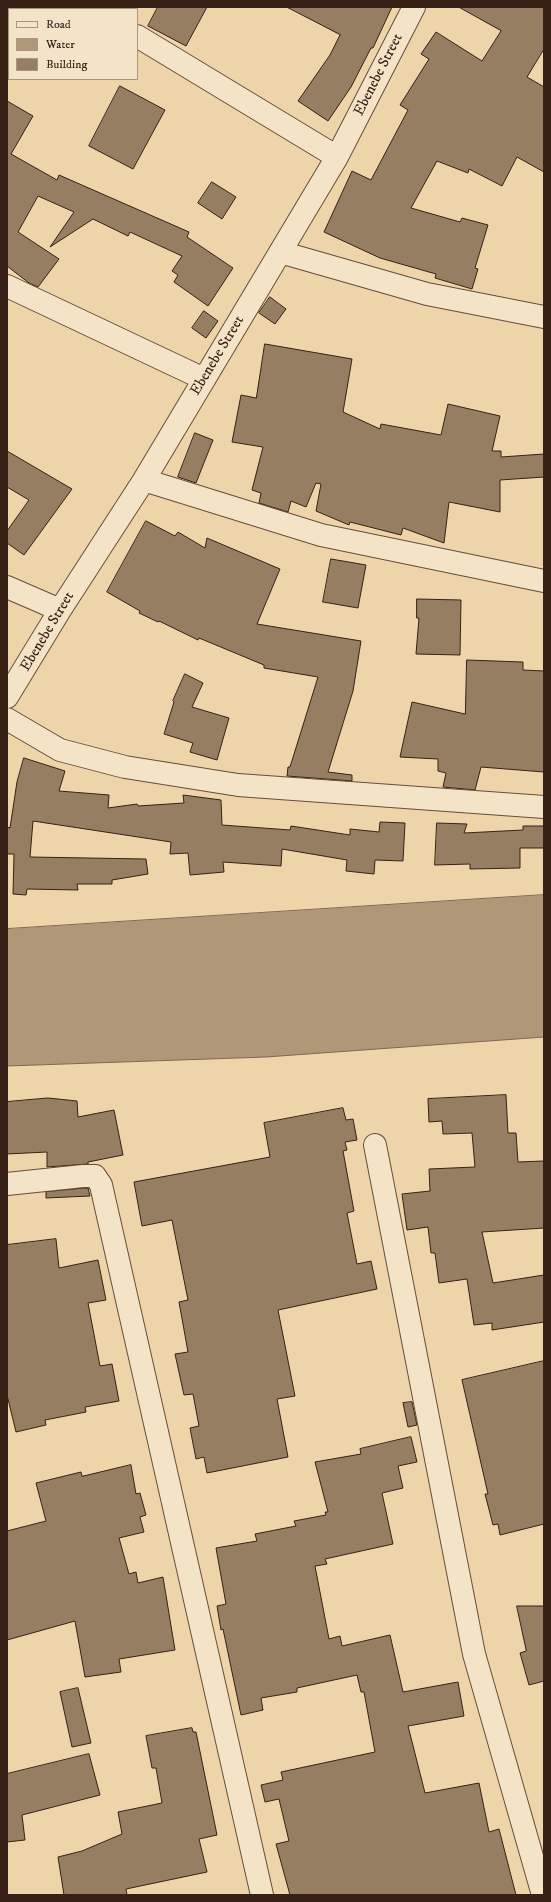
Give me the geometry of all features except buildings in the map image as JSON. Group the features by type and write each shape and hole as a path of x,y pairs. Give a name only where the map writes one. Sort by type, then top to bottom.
{"street":[{"name":"Ebenebe Street","path":"7,697 28,666 60,610 144,480 338,156 414,7"},
{"path":"138,37 338,156"},
{"path":"280,252 427,294 544,318"},
{"path":"7,286 204,379"},
{"path":"144,480 321,535 544,581"},
{"path":"7,587 60,610"},
{"path":"7,719 60,750 125,767 238,785 544,807"},
{"path":"375,1145 474,1654 543,1895"},
{"path":"7,1184 95,1176 101,1185 262,1895"}],"water":[{"path":"544,895 544,1037 266,1057 7,1066 7,929"}]}
